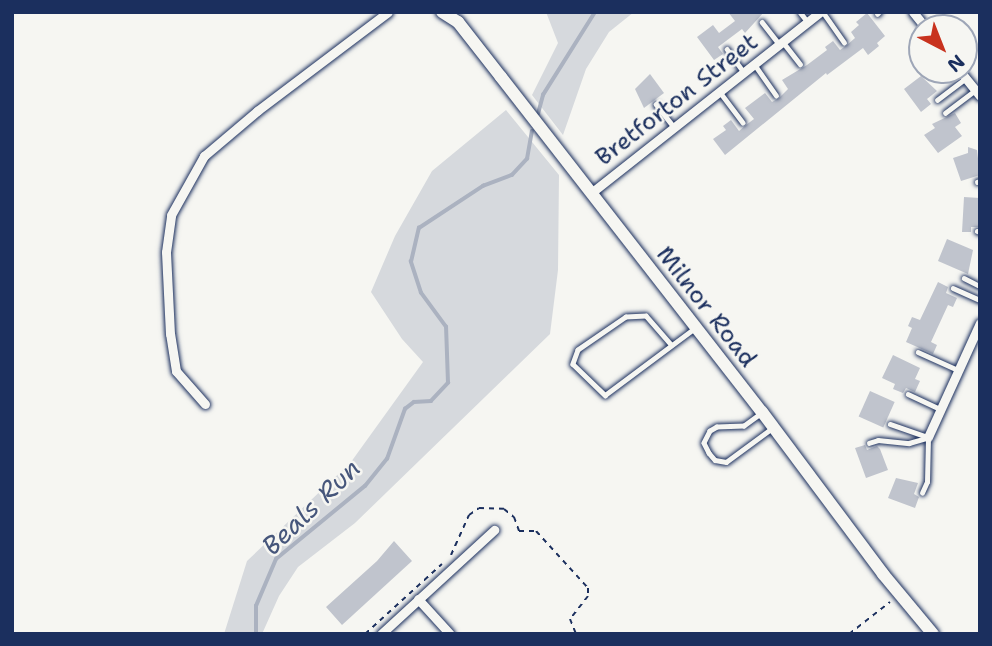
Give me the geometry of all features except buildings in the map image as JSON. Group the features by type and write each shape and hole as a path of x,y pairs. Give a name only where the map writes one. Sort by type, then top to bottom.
{"main road":[{"name":"Milnor Road","path":"442,12 458,22 762,412 883,574 933,634"}],"street":[{"path":"205,404 176,371 170,334 166,252 171,215 204,156 257,111 388,12"},
{"name":"Bretforton Street","path":"591,193 821,12"},
{"path":"928,437 980,323"},
{"path":"380,634 494,530"},
{"path":"418,599 450,634"}],"lane":[{"path":"800,12 808,22"},
{"path":"821,12 844,42"},
{"path":"762,22 800,64"},
{"path":"727,49 744,72"},
{"path":"754,64 776,95"},
{"path":"937,100 952,84"},
{"path":"720,91 743,122"},
{"path":"945,113 978,93"},
{"path":"656,104 673,127"},
{"path":"964,278 980,286"},
{"path":"953,288 980,300"},
{"path":"671,345 646,316 626,317 578,350 573,365 605,395 696,328"},
{"path":"918,352 958,370"},
{"path":"908,394 941,409"},
{"path":"762,412 744,426 717,427 710,431 704,443 709,453 715,460 726,462 773,427"},
{"path":"890,424 928,437"},
{"path":"869,443 878,440 909,443 928,437"},
{"path":"922,494 927,482 928,437"}],"path":[{"path":"452,555 469,515 489,507 504,509 514,517 519,531 536,531 588,589 588,596 570,619 576,634"},
{"path":"365,634 441,564"},
{"path":"849,634 891,601"}],"shaded area":[{"path":"546,12 634,12 609,32 586,69 563,135 532,95 558,43"},
{"path":"506,110 559,175 558,270 550,334 355,523 298,567 279,596 262,634 224,634 247,561 351,462 423,362 402,339 371,292 395,236 432,171"}],"waterway":[{"name":"Beals Run","path":"538,114 543,95 595,12"},
{"name":"Beals Run","path":"256,634 256,606 276,559 365,486 387,459 405,409 414,402 431,401 448,383 446,327 421,293 411,262 419,228 483,186 512,175 527,159 532,131"}]}
